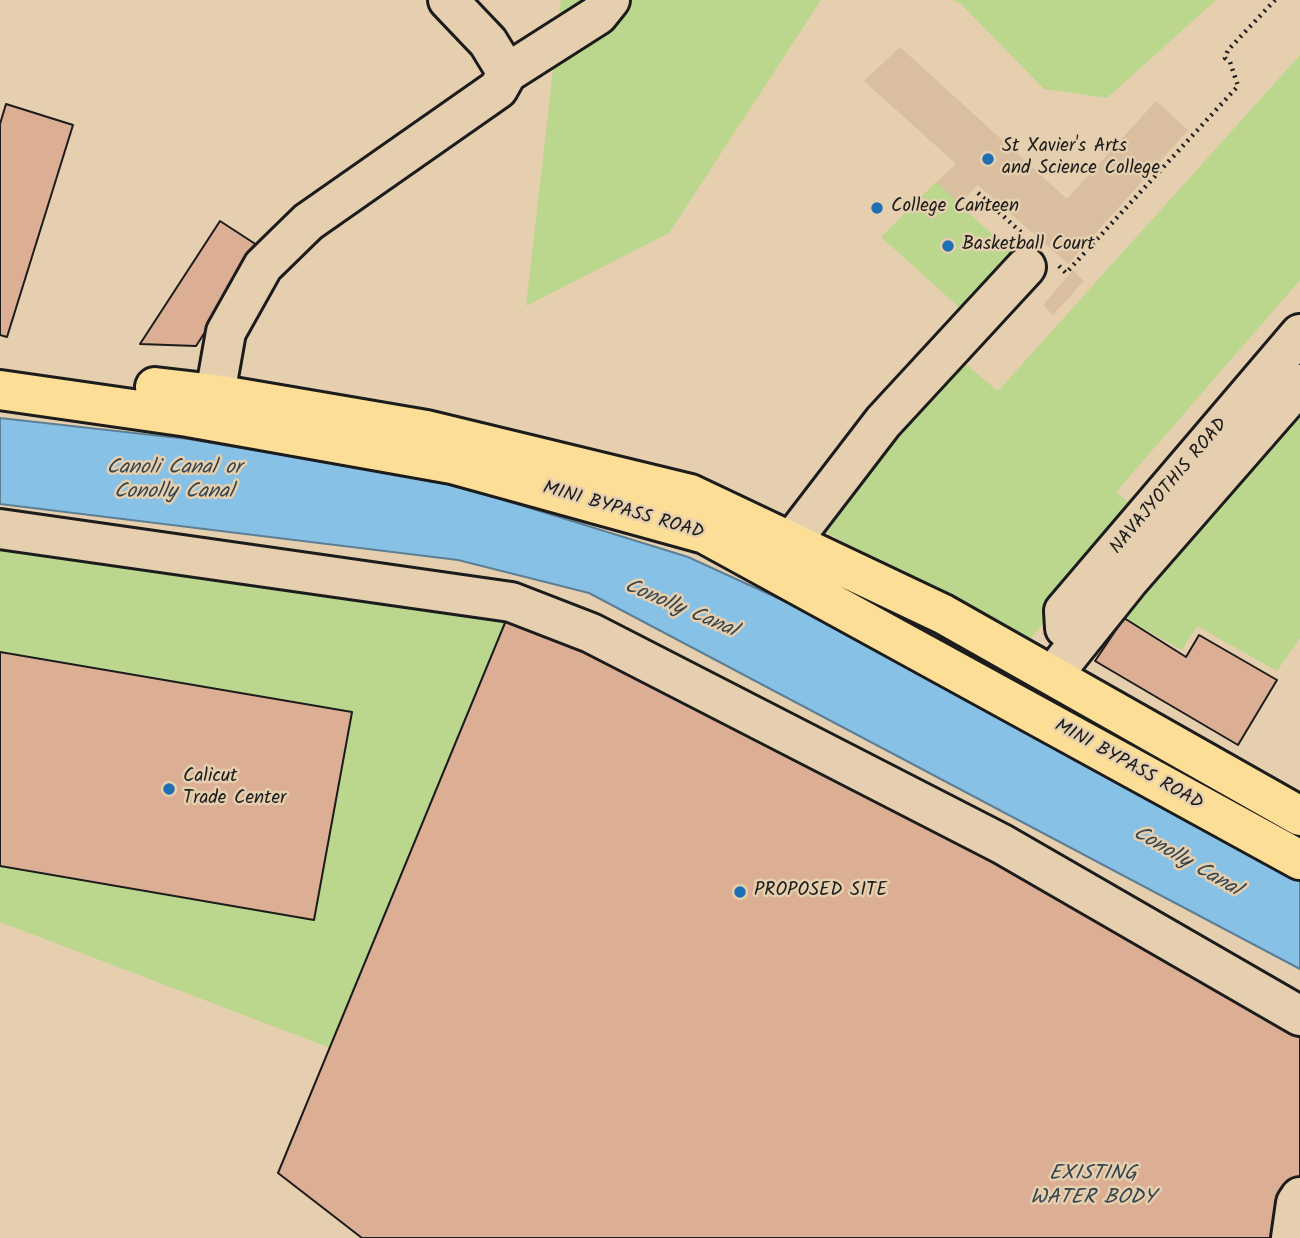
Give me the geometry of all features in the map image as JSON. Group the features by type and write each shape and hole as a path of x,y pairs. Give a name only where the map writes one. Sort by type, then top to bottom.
{"main road":[{"name":"MINI BYPASS ROAD","path":"0,370 215,394 426,429 690,494 943,614 1300,816"},
{"name":"MINI BYPASS ROAD","path":"0,390 188,417 452,464 705,534 1300,860"}],"street":[{"path":"448,0 488,42 508,73"},
{"path":"215,394 226,332 263,265 308,222 498,89 508,73 598,15 610,0"},
{"path":"791,542 883,422 1038,258"},
{"name":"NAVAJYOTHIS ROAD","path":"1080,640 1065,628 1064,611 1300,334"},
{"name":"NAVAJYOTHIS ROAD","path":"1052,676 1129,580 1300,384"},
{"path":"0,529 511,602 591,633 1002,844 1300,1016"},
{"path":"1291,1238 1296,1203 1300,1197"}],"path":[{"path":"978,193 1038,258 1066,273 1238,86 1230,62 1225,58 1228,50 1275,0"}],"shaded area":[{"name":"St Xavier's Arts and Science College","path":"900,47 1067,199 1156,101 1188,130 1068,264 978,185 956,206 933,185 956,164 864,81"},
{"path":"1073,270 1084,281 1053,315 1043,305"}],"green space":[{"path":"561,0 821,0 669,233 526,306"},
{"path":"953,0 1216,0 1107,98 1044,89 961,4"},
{"path":"1300,55 1300,280 1116,492 1138,510 1027,643 820,529 963,362 998,391"},
{"name":"Basketball Court","path":"936,182 1015,256 961,309 881,237"},
{"path":"1300,410 1300,638 1277,671 1197,626 1182,650 1124,618 1176,551"},
{"path":"0,547 507,618 448,1093 0,922"}],"water":[{"name":"Canoli Canal or Conolly Canal","path":"0,418 188,439 446,482 688,557 795,606 1300,879 1300,969 589,593 458,560 0,504"}],"building":[{"path":"6,104 73,125 7,337 0,335 0,124"},
{"path":"220,221 260,247 196,346 140,344"},
{"name":"PROPOSED SITE","path":"511,602 1300,1016 1300,1197 1291,1238 362,1238 278,1173 507,618"},
{"path":"1124,618 1186,657 1199,635 1277,680 1238,745 1095,661"},
{"name":"Calicut Trade Center","path":"0,652 352,712 314,920 0,866"}],"place":[{"name":"St Xavier's Arts and Science College","path":"988,159"},
{"name":"College Canteen","path":"877,208"},
{"name":"Basketball Court","path":"948,246"},
{"name":"Calicut Trade Center","path":"169,789"},
{"name":"PROPOSED SITE","path":"740,892"}],"water label":[{"name":"Conolly Canal","path":"680,610"},
{"name":"Conolly Canal","path":"1186,863"},
{"name":"EXISTING WATER BODY","path":"1093,1187"}]}
